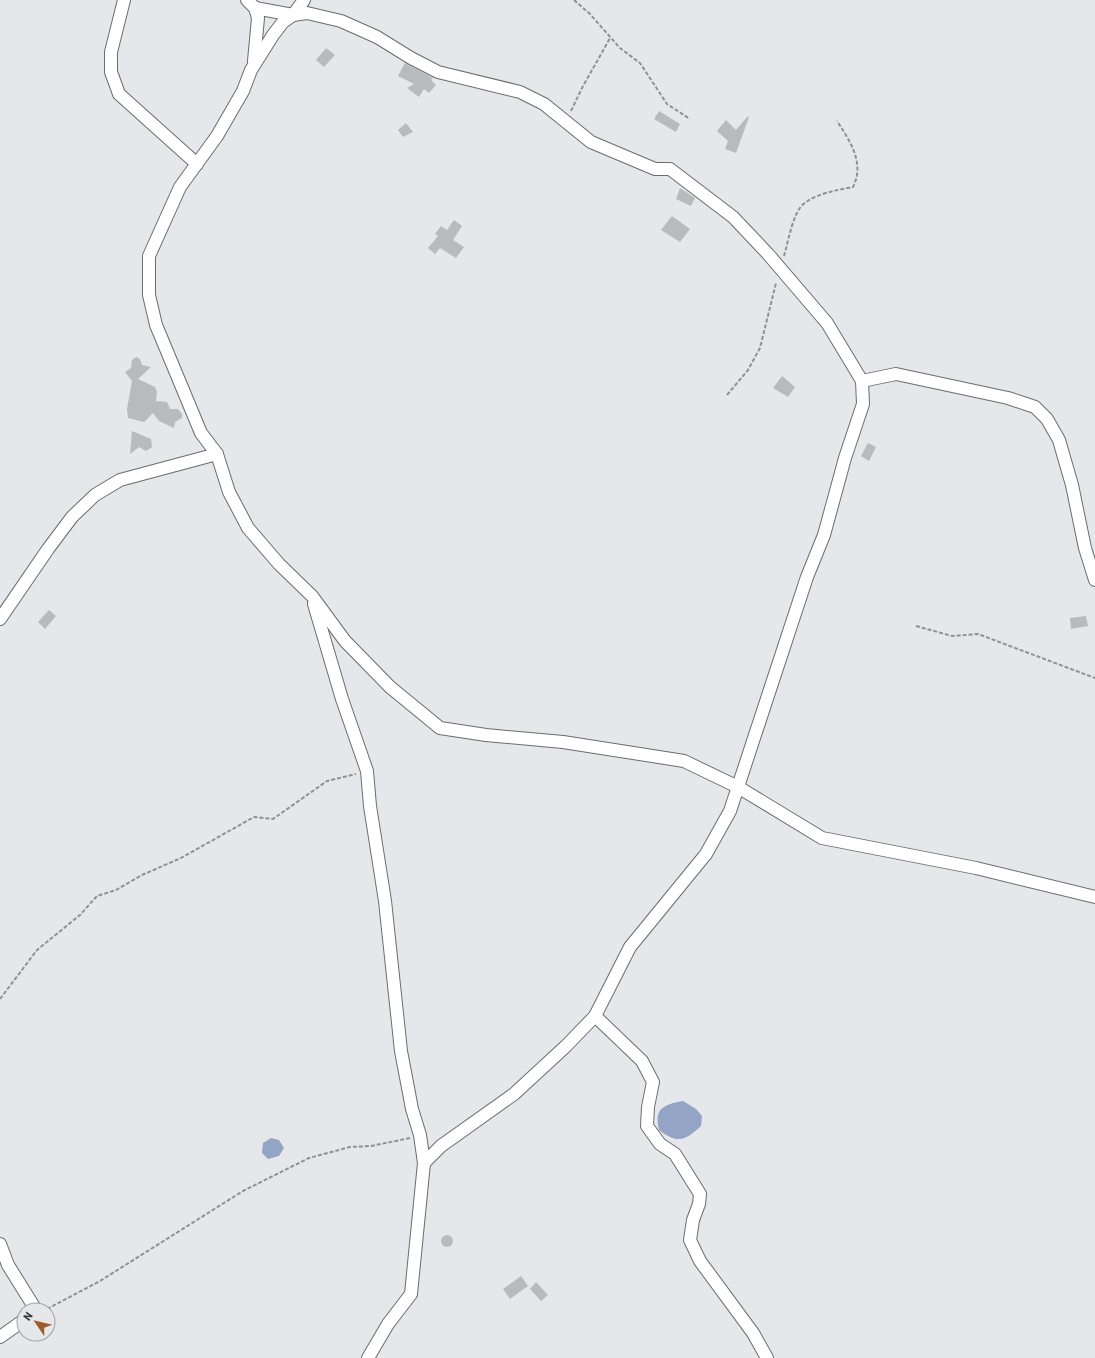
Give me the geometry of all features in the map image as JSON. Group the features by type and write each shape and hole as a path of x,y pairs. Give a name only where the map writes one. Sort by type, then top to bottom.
{"street":[{"path":"124,0 110,52 111,72 119,94 197,164"},
{"path":"304,0 273,35 252,70 230,114 180,187 149,256 148,295 156,325 201,433 217,454 229,492 248,528 278,564 312,596 345,641 390,687 440,728 486,735 563,742 684,761 738,787 822,838 976,868 1095,897"},
{"path":"251,4 258,18 252,70"},
{"path":"251,4 292,15 307,13 341,21 377,37 411,58 438,72 520,92 544,104 591,142 655,169 670,169 733,217 781,268 827,324 862,380 863,404 845,458 824,535 808,577 730,811 706,854 630,947 595,1016 566,1046 514,1094 441,1146 424,1163"},
{"path":"862,380 896,374 1008,398 1035,407 1047,419 1059,440 1072,484 1085,548 1095,580"},
{"path":"0,619 72,517 95,495 120,480 217,454"},
{"path":"312,596 342,699 367,771 370,806 386,901 401,1051 412,1109 420,1136 424,1163 411,1294 388,1324 368,1358"},
{"path":"595,1016 642,1061 653,1082 648,1107 647,1126 660,1144 675,1154 700,1194 690,1240 700,1260 745,1322 767,1358"},
{"path":"0,1244 4,1263 31,1302"},
{"path":"0,1337 16,1326"}],"path":[{"path":"574,0 590,14 620,48 640,63 667,104 690,119"},
{"path":"566,123 582,88 610,38"},
{"path":"727,395 748,370 760,348 768,312 798,210 810,200 829,191 853,187 857,179 857,159 852,144 837,121"},
{"path":"916,626 952,636 978,634 1095,678"},
{"path":"0,999 37,950 80,915 97,896 116,890 142,875 181,858 254,817 273,819 326,781 367,771"},
{"path":"56,1304 100,1281 243,1191 309,1158 350,1147 371,1146 420,1136"}],"water":[{"path":"683,1101 696,1109 702,1116 701,1126 685,1138 676,1139 659,1130 658,1117 661,1109 665,1106"},
{"path":"271,1138 279,1140 284,1148 279,1156 268,1159 262,1153 263,1143"}],"building":[{"path":"326,48 335,55 324,67 316,60"},
{"path":"405,63 433,78 431,80 436,85 429,93 424,89 419,97 407,88 414,84 398,76"},
{"path":"659,111 680,124 676,132 654,119"},
{"path":"748,116 749,117 736,153 725,149 728,141 717,131 726,120 736,130"},
{"path":"406,123 413,132 403,137 398,130"},
{"path":"680,188 695,198 691,206 676,199"},
{"path":"672,216 690,229 680,242 661,230"},
{"path":"454,220 462,226 453,240 464,247 456,258 440,248 435,254 428,248 438,236 435,234 441,226 447,230"},
{"path":"136,357 140,359 142,365 151,367 138,379 155,387 157,392 156,401 167,402 170,409 178,409 182,414 182,418 175,422 174,428 159,421 153,413 144,422 128,418 127,409 132,381 125,372 131,368 132,360"},
{"path":"782,376 795,387 788,397 773,388"},
{"path":"132,431 151,439 152,447 146,451 139,447 130,454"},
{"path":"868,443 876,447 869,461 861,456"},
{"path":"49,610 56,616 45,629 38,622"},
{"path":"1086,616 1088,626 1071,629 1070,618"},
{"path":"445,1235 449,1235 453,1241 449,1247 445,1247 441,1243 441,1239"},
{"path":"521,1276 528,1286 510,1299 503,1289"},
{"path":"536,1282 548,1295 541,1301 530,1289"}]}
